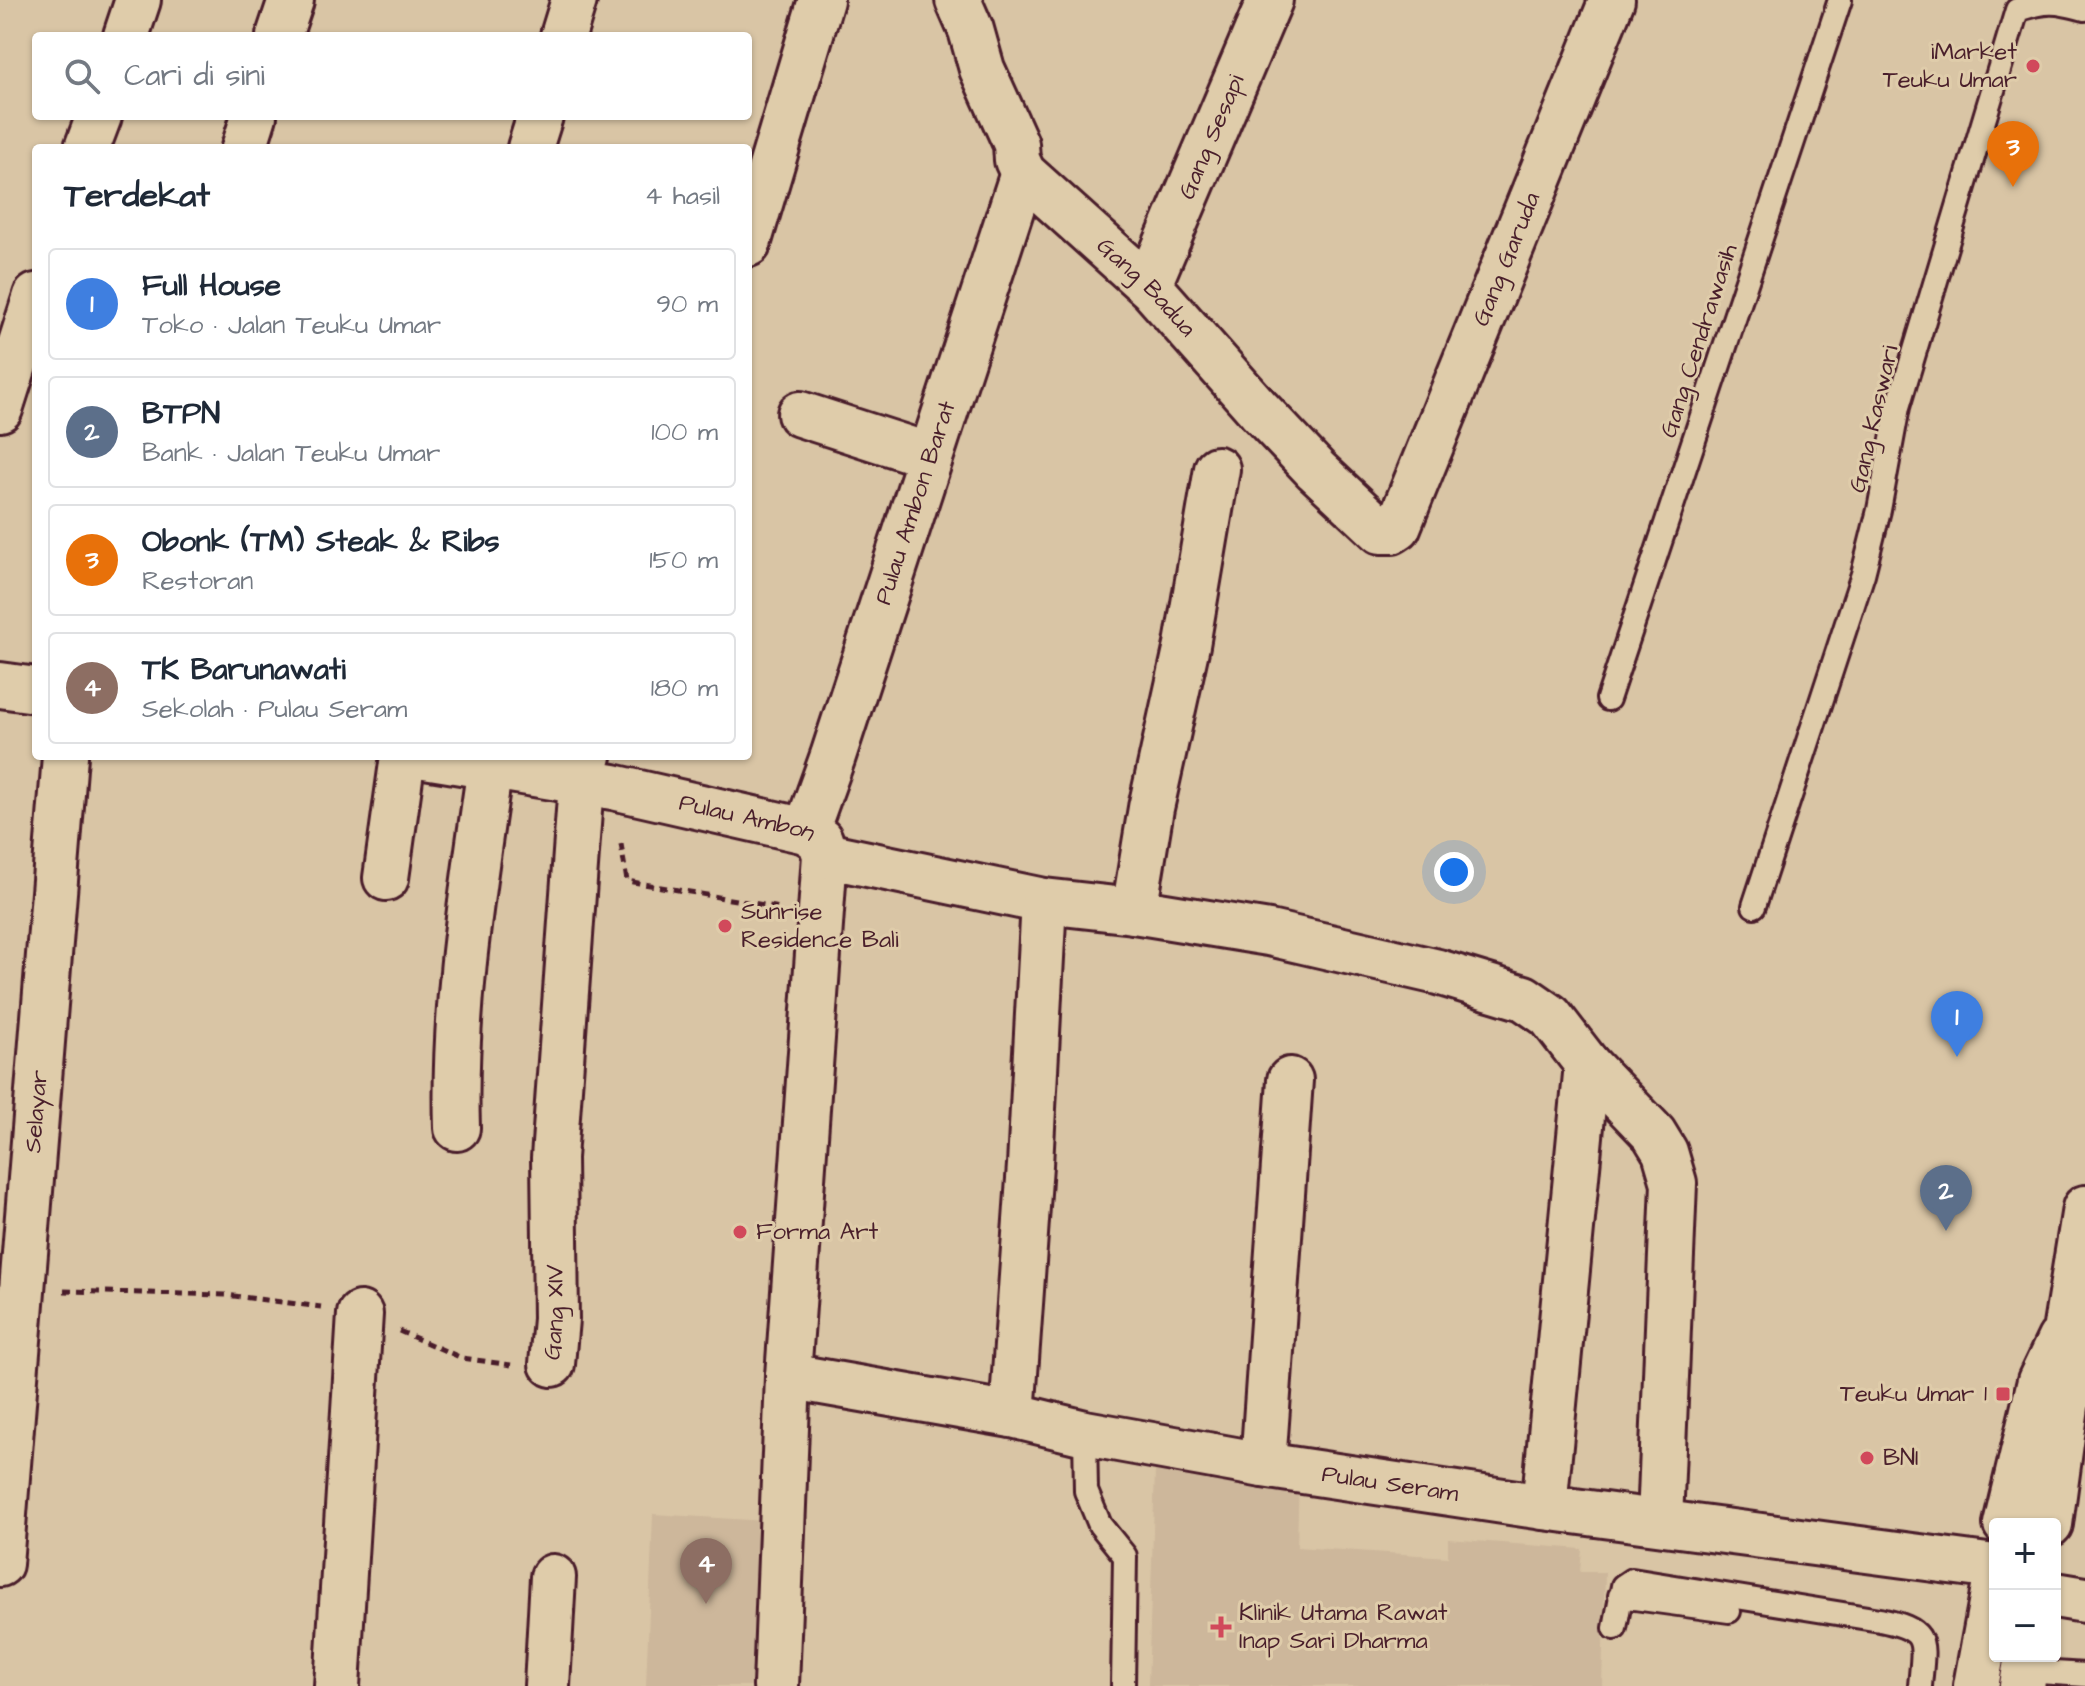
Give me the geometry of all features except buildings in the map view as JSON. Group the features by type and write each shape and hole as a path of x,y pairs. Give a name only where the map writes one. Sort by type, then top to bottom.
{"street":[{"path":"127,32 138,0"},
{"path":"280,32 291,0"},
{"path":"564,32 574,0"},
{"path":"752,231 821,0"},
{"path":"958,0 971,30 982,69 1016,144 1017,160 1023,173"},
{"name":"Gang Sesapi","path":"1153,275 1270,0"},
{"name":"Gang Garuda","path":"1401,517 1612,0"},
{"path":"88,144 98,120"},
{"path":"245,144 253,120"},
{"path":"531,144 539,120"},
{"name":"Gang Badua","path":"1023,173 1152,289 1259,410 1316,470 1381,531 1392,531 1398,527 1401,517"},
{"name":"Pulau Ambon Barat","path":"816,843 833,756 1023,173"},
{"path":"0,409 32,309"},
{"path":"800,414 930,456"},
{"path":"1134,911 1151,808 1187,645 1217,469"},
{"path":"0,685 32,689"},
{"name":"Selayar","path":"0,1564 65,760"},
{"path":"386,878 402,760"},
{"name":"Pulau Ambon","path":"451,760 594,775 816,843 822,915 788,1376 776,1686"},
{"path":"457,1128 457,1055 464,951 490,766"},
{"name":"Gang XIV","path":"552,1364 556,1319 554,1158 594,775"},
{"path":"816,843 1044,901 1134,911 1284,937 1438,972 1524,998 1550,1016 1587,1064 1654,1134 1665,1152 1674,1183 1660,1521"},
{"path":"1012,1415 1030,1165 1044,901"},
{"path":"1544,1507 1587,1064"},
{"path":"1263,1465 1290,1080"},
{"path":"2051,1518 2069,1384 2066,1326 2085,1208"},
{"path":"337,1686 360,1314"},
{"path":"2007,1518 2040,1381 2066,1326"},
{"name":"Pulau Seram","path":"788,1376 1012,1415 1085,1433 1263,1465 1544,1507 1989,1566"},
{"path":"547,1686 553,1577"},
{"path":"2061,1596 2085,1600"},
{"path":"1976,1686 1989,1638"}],"lane":[{"name":"Gang Cendrawasih","path":"1608,699 1840,0"},
{"name":"Gang Kaswari","path":"1754,906 1863,574 1879,510 1898,407 2017,10 2037,0 2085,9"},
{"path":"1085,1433 1086,1491 1100,1525 1125,1556 1123,1686"},
{"path":"1615,1628 1620,1596 1907,1626 1917,1632 1924,1647 1920,1686"},
{"path":"1880,1625 1910,1638 1915,1645 1911,1686"},
{"path":"2024,1671 2074,1678"}],"path":[{"path":"594,775 627,881 822,915"},
{"name":"Gang XIV","path":"23,1290 226,1295 291,1302 360,1314 462,1358 545,1369 552,1364"}],"shaded area":[{"path":"1155,1470 1299,1475 1297,1547 1448,1557 1448,1539 1582,1549 1580,1572 1605,1572 1602,1686 1148,1686"},
{"path":"653,1514 766,1521 760,1686 646,1686"}],"place":[{"name":"iMarket Teuku Umar","path":"2033,66"},
{"name":"Obonk (TM) Steak & Ribs","path":"2013,187"},
{"name":"Sunrise Residence Bali","path":"725,926"},
{"name":"Full House","path":"1957,1057"},
{"name":"BTPN","path":"1946,1231"},
{"name":"Forma Art","path":"740,1232"},
{"name":"Teuku Umar 1","path":"2003,1394"},
{"name":"BNI","path":"1867,1458"},
{"name":"TK Barunawati","path":"706,1604"},
{"name":"Klinik Utama Rawat Inap Sari Dharma","path":"1221,1627"}]}
